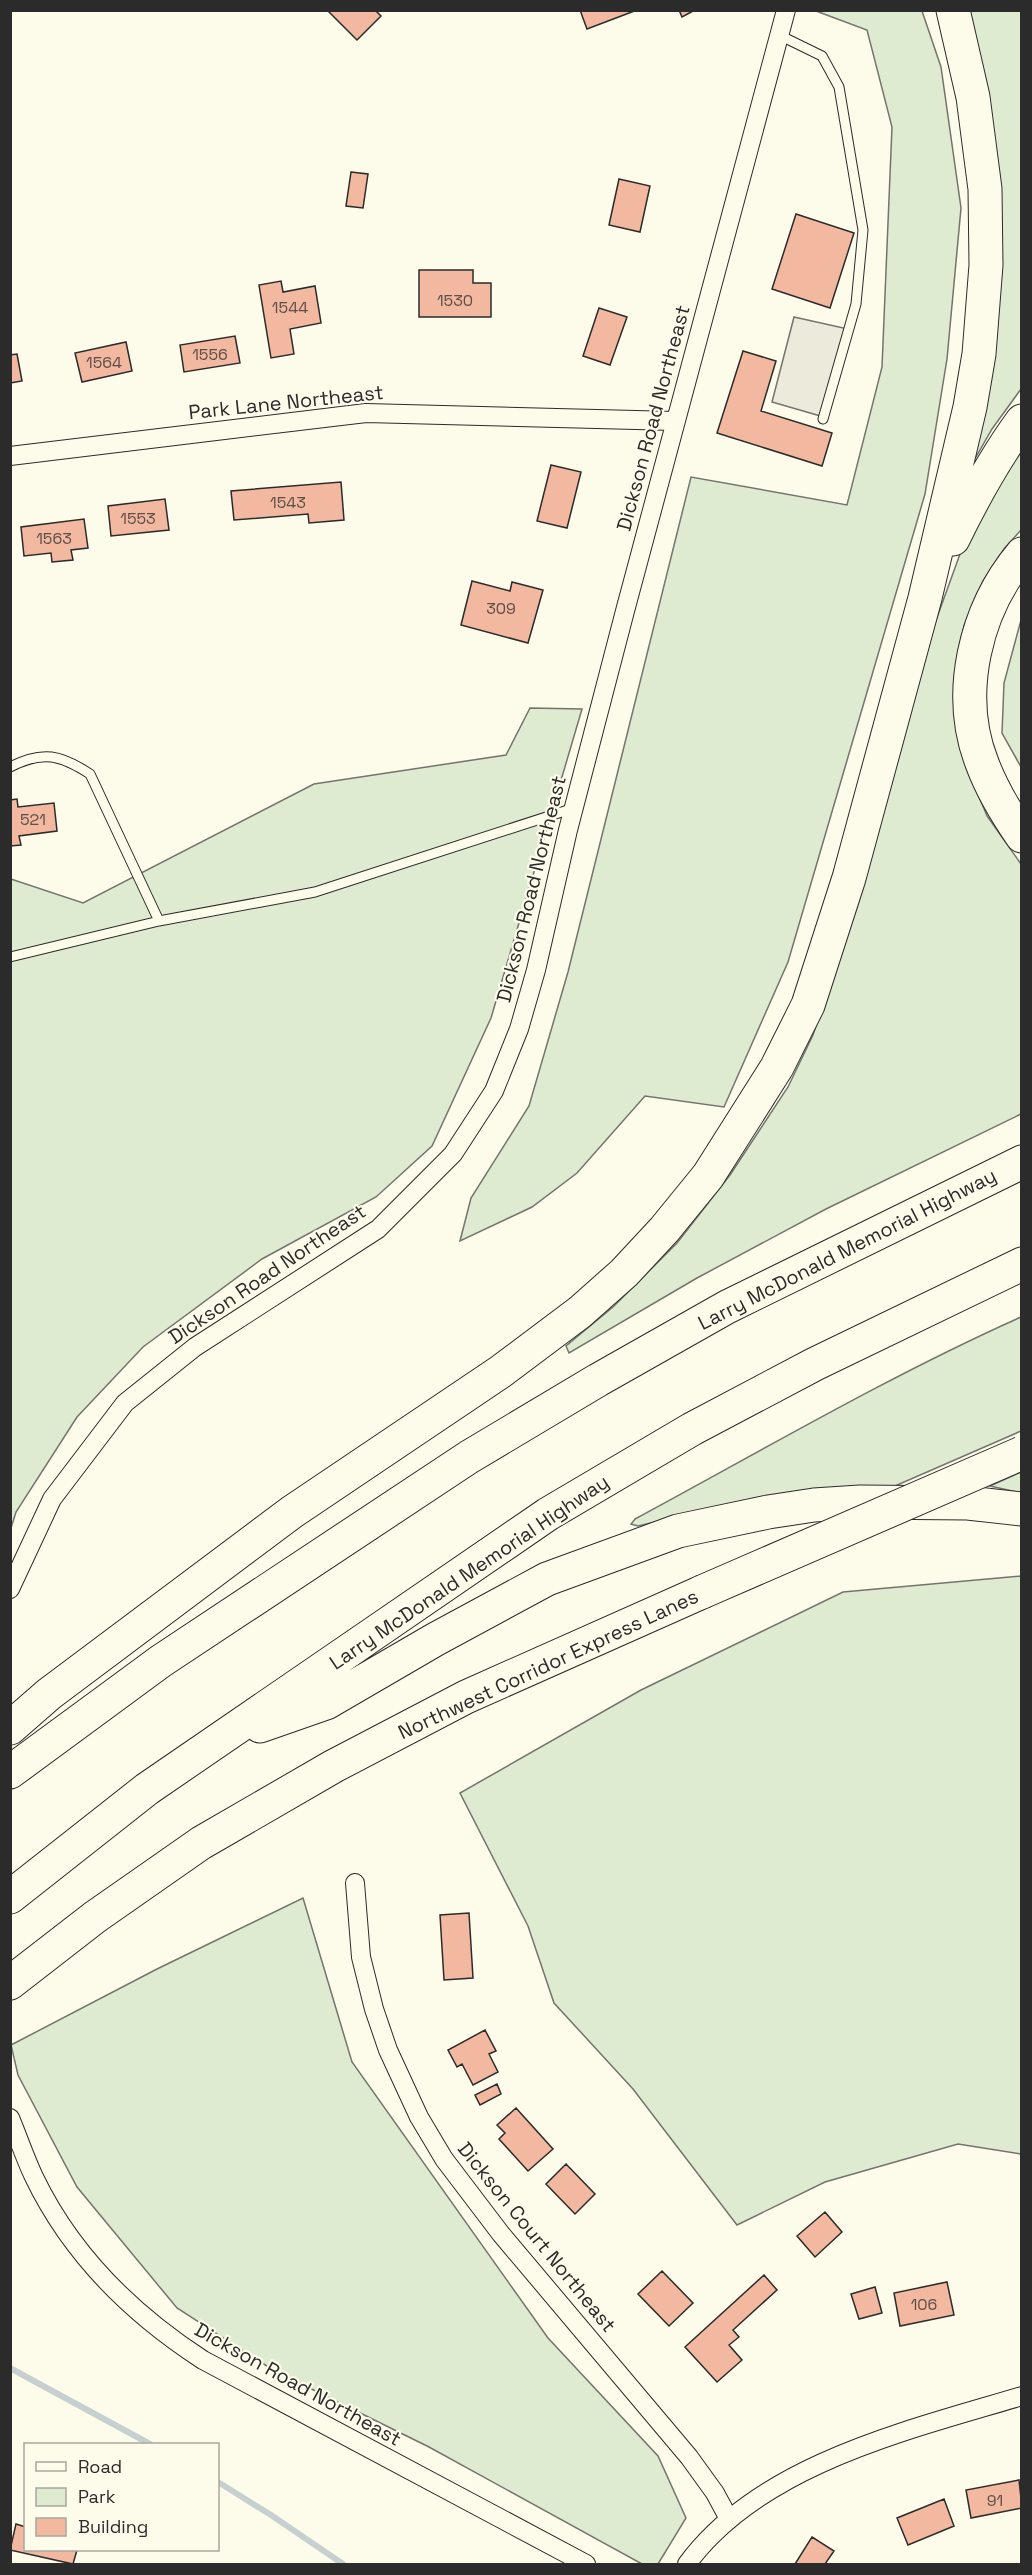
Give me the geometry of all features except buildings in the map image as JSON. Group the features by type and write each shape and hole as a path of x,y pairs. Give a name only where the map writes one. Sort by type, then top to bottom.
{"highway":[{"path":"10,1728 49,1694 292,1512 550,1336 624,1273 664,1230 708,1176 777,1067 808,1005 849,878 925,598 970,407 980,354 985,300 985,189 973,97 953,10"},
{"path":"925,598 971,501 1022,421"},
{"path":"1022,554 992,599 977,639 970,680 972,720 981,761 998,800 1022,836"},
{"name":"Larry McDonald Memorial Highway","path":"10,1772 161,1661 469,1457 597,1380 728,1307 1022,1162"},
{"name":"Larry McDonald Memorial Highway","path":"10,1897 147,1789 548,1514 713,1418 815,1364 1022,1264"},
{"path":"983,1282 1022,1276"},
{"name":"Northwest Corridor Express Lanes","path":"10,1983 95,1917 201,1843 334,1766 466,1697 1022,1453"},
{"path":"218,1741 326,1703 436,1639 547,1579 678,1531 768,1512 814,1505 860,1502 968,1503 1022,1509"}],"street":[{"name":"Dickson Road Northeast","path":"10,1589 52,1499 124,1403 195,1347 378,1229 453,1154 494,1090 519,1029 536,970 574,808 786,10"},
{"name":"Park Lane Northeast","path":"10,456 366,413 675,422"},
{"name":"Dickson Court Northeast","path":"354,1883 361,1957 374,2009 388,2050 419,2117 444,2159 501,2234 688,2457 715,2493 729,2519"},
{"name":"Dickson Road Northeast","path":"10,2118 34,2177 62,2226 118,2294 163,2333 203,2360 586,2565"},
{"path":"687,2565 729,2519 783,2483 841,2455 1022,2396"}],"lane":[{"path":"779,35 822,56 839,87 863,230 856,304 823,419"},
{"path":"10,767 20,762 52,756 70,760 90,774 159,921"},
{"path":"10,957 159,921 315,892 574,808"}],"green space":[{"path":"816,11 922,11 941,67 961,208 947,359 925,494 788,962 724,1107 645,1096 577,1173 532,1207 460,1241 471,1198 529,1106 568,972 691,477 847,505 882,367 892,127 867,30"},
{"path":"967,11 1021,11 1021,389 992,429 976,457 967,451 983,392"},
{"path":"1021,441 1021,530 1004,549 983,581 964,626 957,673 963,758 987,816 1021,864 1021,1114 826,1209 697,1278 569,1353 566,1346 613,1307 677,1243 730,1175 788,1087 813,1035 855,912 935,623 964,543"},
{"path":"1021,620 1021,767 1002,733 1004,683"},
{"path":"530,708 582,709 491,1018 432,1146 376,1197 262,1259 143,1347 77,1417 16,1512 11,1528 11,879 83,903 314,784 506,755"},
{"path":"1021,1317 1021,1431 895,1486 749,1500 638,1526 631,1524 635,1519 875,1389"},
{"path":"1021,1472 1021,1493 990,1486"},
{"path":"1021,1576 1021,2154 958,2144 825,2182 737,2225 633,2089 554,2003 528,1926 460,1793 641,1690 843,1592"},
{"path":"303,1898 352,2062 548,2338 658,2456 686,2518 658,2564 642,2564 429,2447 273,2370 177,2308 77,2187 18,2075 11,2045 157,1969"}],"shaded area":[{"path":"794,317 848,329 824,417 772,402"}],"waterway":[{"path":"10,2368 148,2443"},
{"path":"219,2483 343,2564"}]}
